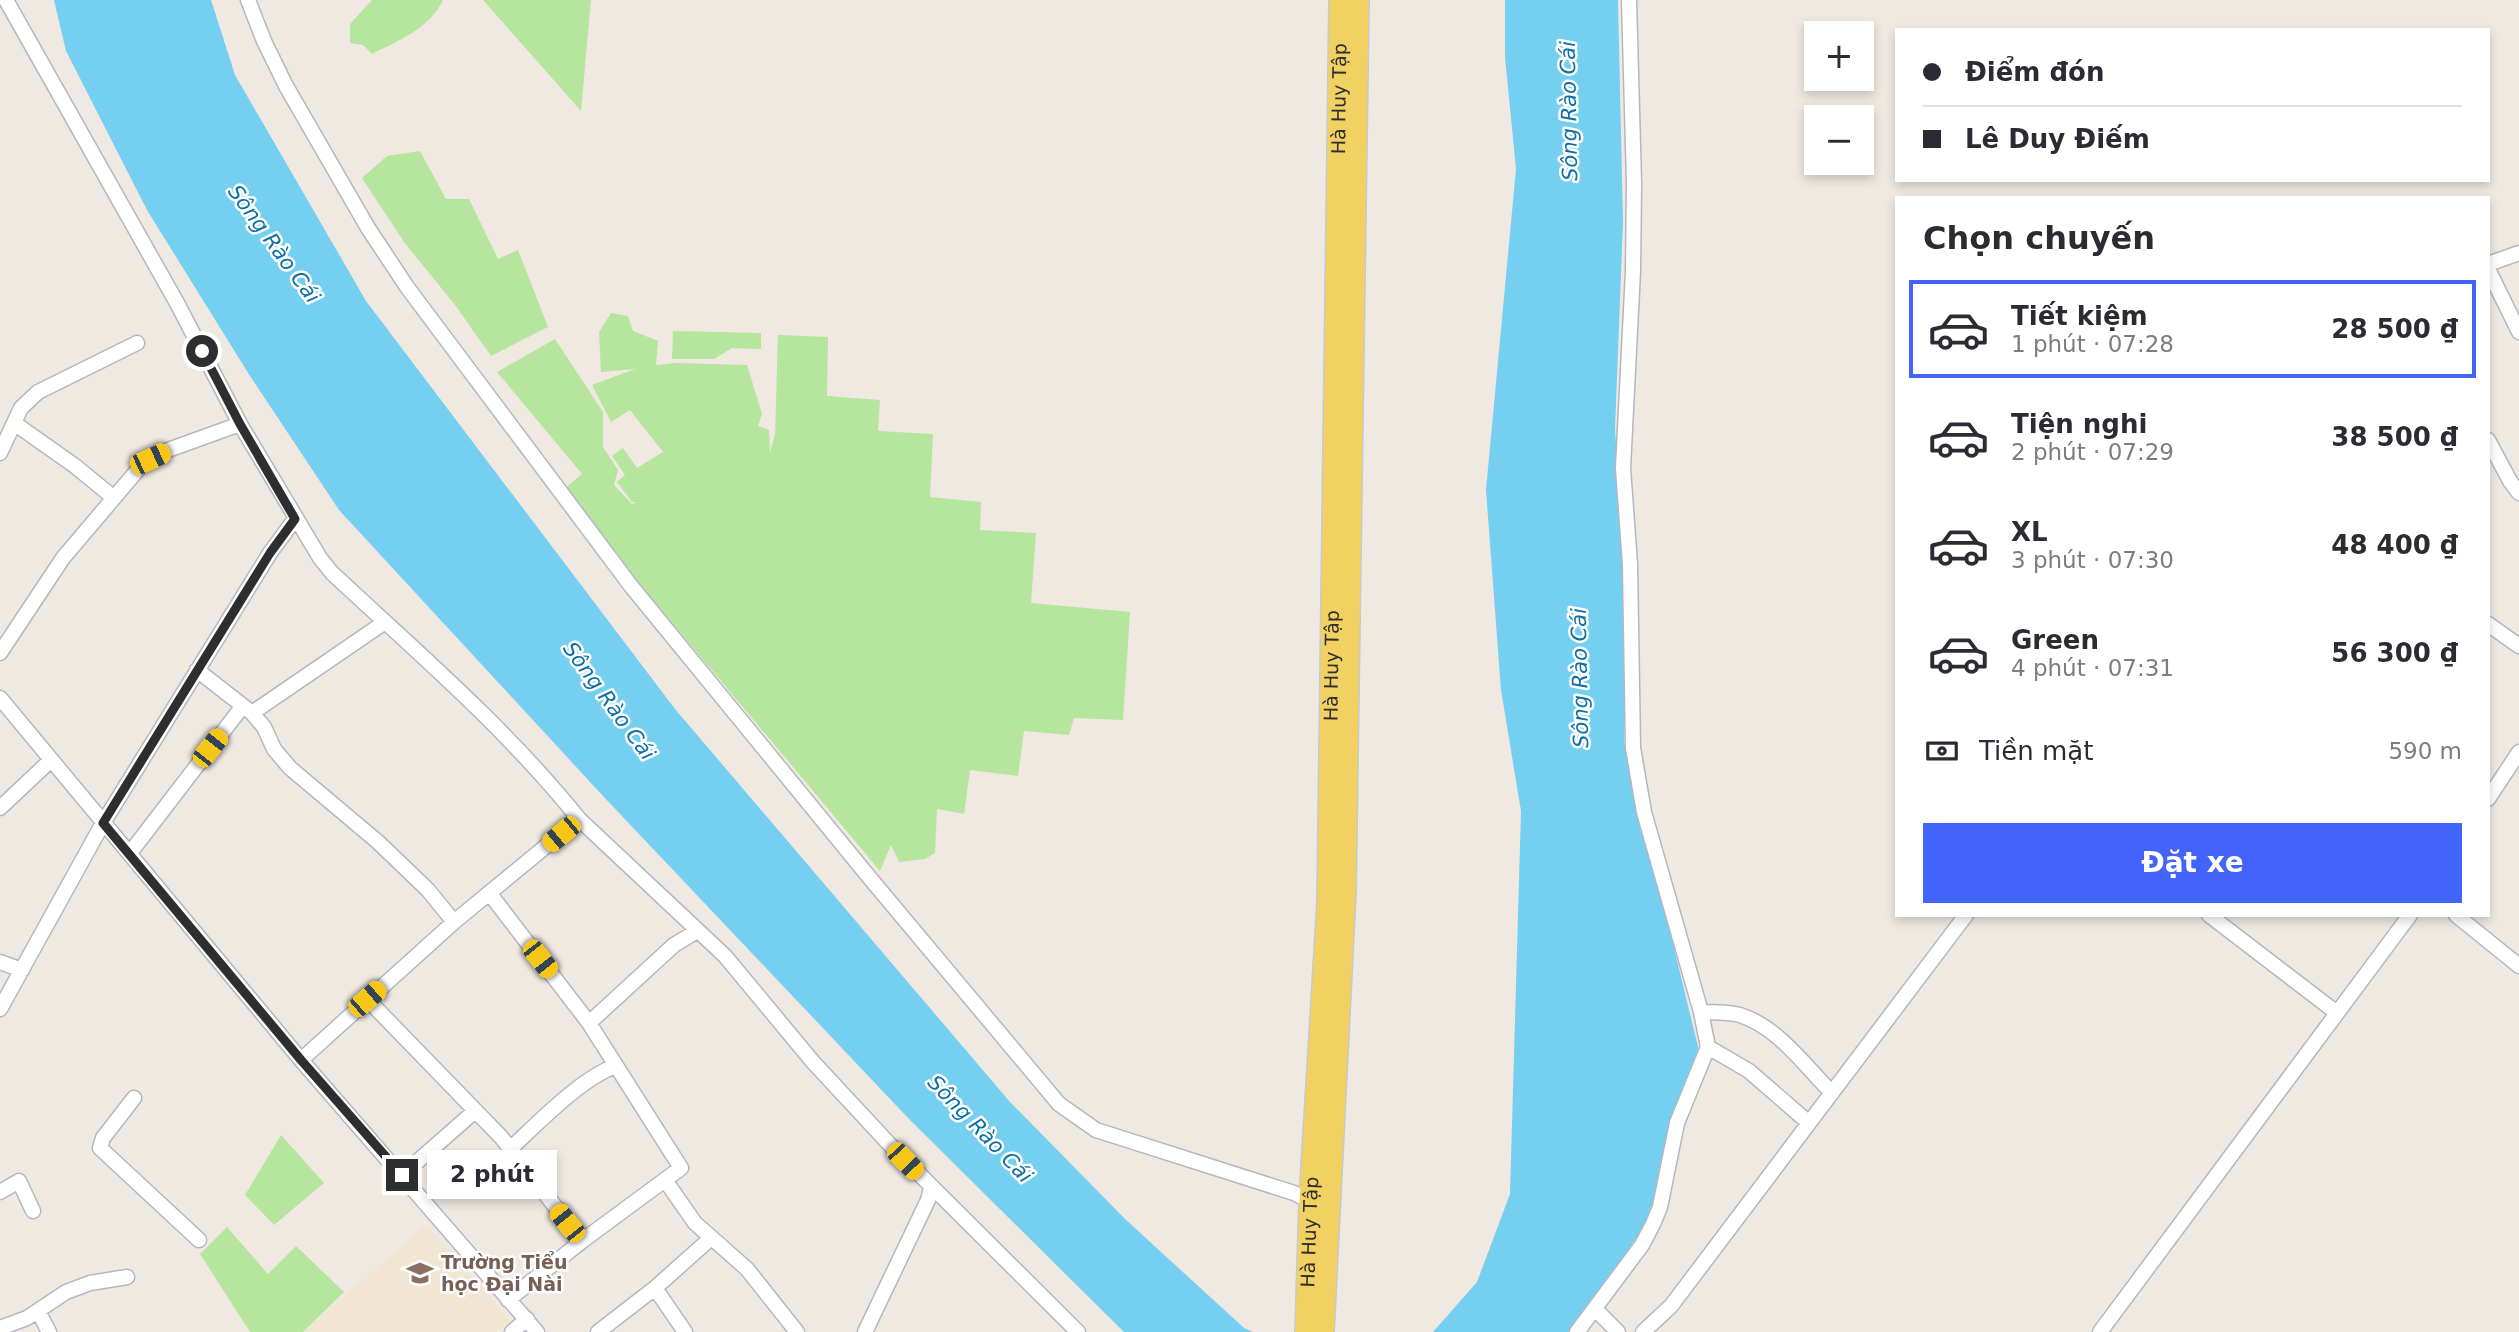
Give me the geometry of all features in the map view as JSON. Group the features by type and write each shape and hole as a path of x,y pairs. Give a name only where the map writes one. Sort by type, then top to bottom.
{"main road":[{"name":"Hà Huy Tập","path":"1315,1330 1310,1201 1328,902 1340,0"},
{"name":"Hà Huy Tập","path":"1315,1330 1345,892 1358,0"}],"street":[{"path":"6,0 177,303 240,424 295,519 332,573 497,726 546,778 579,819 725,956 813,1062 931,1188 1078,1332"},
{"path":"248,0 286,86 368,228 407,287 512,430 639,596 1059,1104 1096,1130 1310,1201"},
{"path":"1577,1332 1642,1245 1653,1224 1660,1207 1677,1123 1708,1047 1701,1012 1644,813 1633,748 1630,564 1623,468 1633,271 1629,0"},
{"path":"2490,265 2519,253"},
{"path":"2490,270 2519,332"},
{"path":"0,453 21,408 38,392 137,343"},
{"path":"14,423 75,466 114,498"},
{"path":"0,653 63,558 127,479 150,459 240,424"},
{"path":"2490,444 2519,493"},
{"path":"0,1009 103,823 270,553 295,519"},
{"path":"130,853 247,710 384,622"},
{"path":"2490,625 2519,646"},
{"path":"197,670 247,710 264,727 274,748 290,768 378,842 429,890 454,922"},
{"path":"0,698 301,1060 537,1332"},
{"path":"2490,797 2519,752"},
{"path":"0,808 51,760"},
{"path":"301,1060 454,922 579,819"},
{"path":"490,894 589,1023 681,1168 582,1241 509,1300"},
{"path":"1643,1332 1671,1306 1964,917"},
{"path":"2211,917 2337,1013"},
{"path":"2100,1332 2409,917"},
{"path":"2458,917 2519,966"},
{"path":"589,1023 674,945 697,931"},
{"path":"0,962 22,970"},
{"path":"367,999 501,1137 582,1241"},
{"path":"1701,1012 1737,1014 1760,1024 1776,1036 1832,1093"},
{"path":"1708,1047 1749,1071 1809,1123"},
{"path":"509,1150 576,1091 599,1074 616,1066"},
{"path":"134,1098 103,1138 100,1148 199,1240"},
{"path":"402,1175 475,1111"},
{"path":"665,1180 695,1223 747,1269 797,1332"},
{"path":"0,1192 19,1181 33,1211"},
{"path":"865,1332 928,1200 931,1188"},
{"path":"598,1332 655,1288 711,1238"},
{"path":"0,1328 38,1311 66,1292 90,1283 127,1277"},
{"path":"655,1288 685,1332"},
{"path":"1595,1310 1618,1332"},
{"path":"38,1311 49,1332"},
{"path":"512,1332 527,1319"}],"shaded area":[{"name":"Trường Tiểu học Đại Nài","path":"427,1225 510,1321 497,1332 303,1332"}],"green space":[{"path":"372,0 443,0 422,26 372,54 363,45 350,43 350,24"},
{"path":"483,0 591,0 581,111"},
{"path":"420,151 446,199 469,199 498,259 518,250 548,327 491,356 455,305 404,242 362,178 387,156"},
{"path":"611,313 628,316 633,331 658,341 656,365 747,365 762,414 758,426 769,430 770,453 775,434 778,335 828,337 827,396 880,400 878,431 933,434 930,497 981,502 980,530 1036,533 1031,603 1130,612 1123,720 1074,718 1069,735 1024,731 1018,776 970,770 964,814 937,809 935,853 925,859 899,862 891,845 880,871 562,491 582,474 497,372 555,339 603,412 603,447 618,470 614,485 632,504 636,502 632,502 617,482 625,475 612,456 623,448 637,468 663,452 630,410 611,422 592,385 635,369 601,372 599,332"},
{"path":"673,331 761,333 761,349 732,348 714,359 672,359"},
{"path":"281,1135 324,1183 274,1225 245,1195"},
{"path":"227,1227 268,1274 296,1246 344,1292 303,1332 250,1332 200,1254"}],"water":[{"name":"Sông Rào Cái","path":"54,0 211,0 235,75 366,301 675,709 1010,1102 1125,1219 1244,1328 1253,1332 1124,1332 910,1120 603,796 339,510 250,376 147,210 66,51"},
{"name":"Sông Rào Cái","path":"1505,0 1618,0 1623,222 1615,429 1627,615 1624,742 1700,1055 1651,1216 1584,1317 1570,1332 1433,1332 1477,1282 1510,1194 1521,811 1501,690 1486,490 1516,169 1505,57"}],"place":[{"name":"Trường Tiểu học Đại Nài","path":"420,1273"}],"route":[{"path":"202,351 240,424 295,519 270,553 103,823 301,1060 402,1175"}]}
